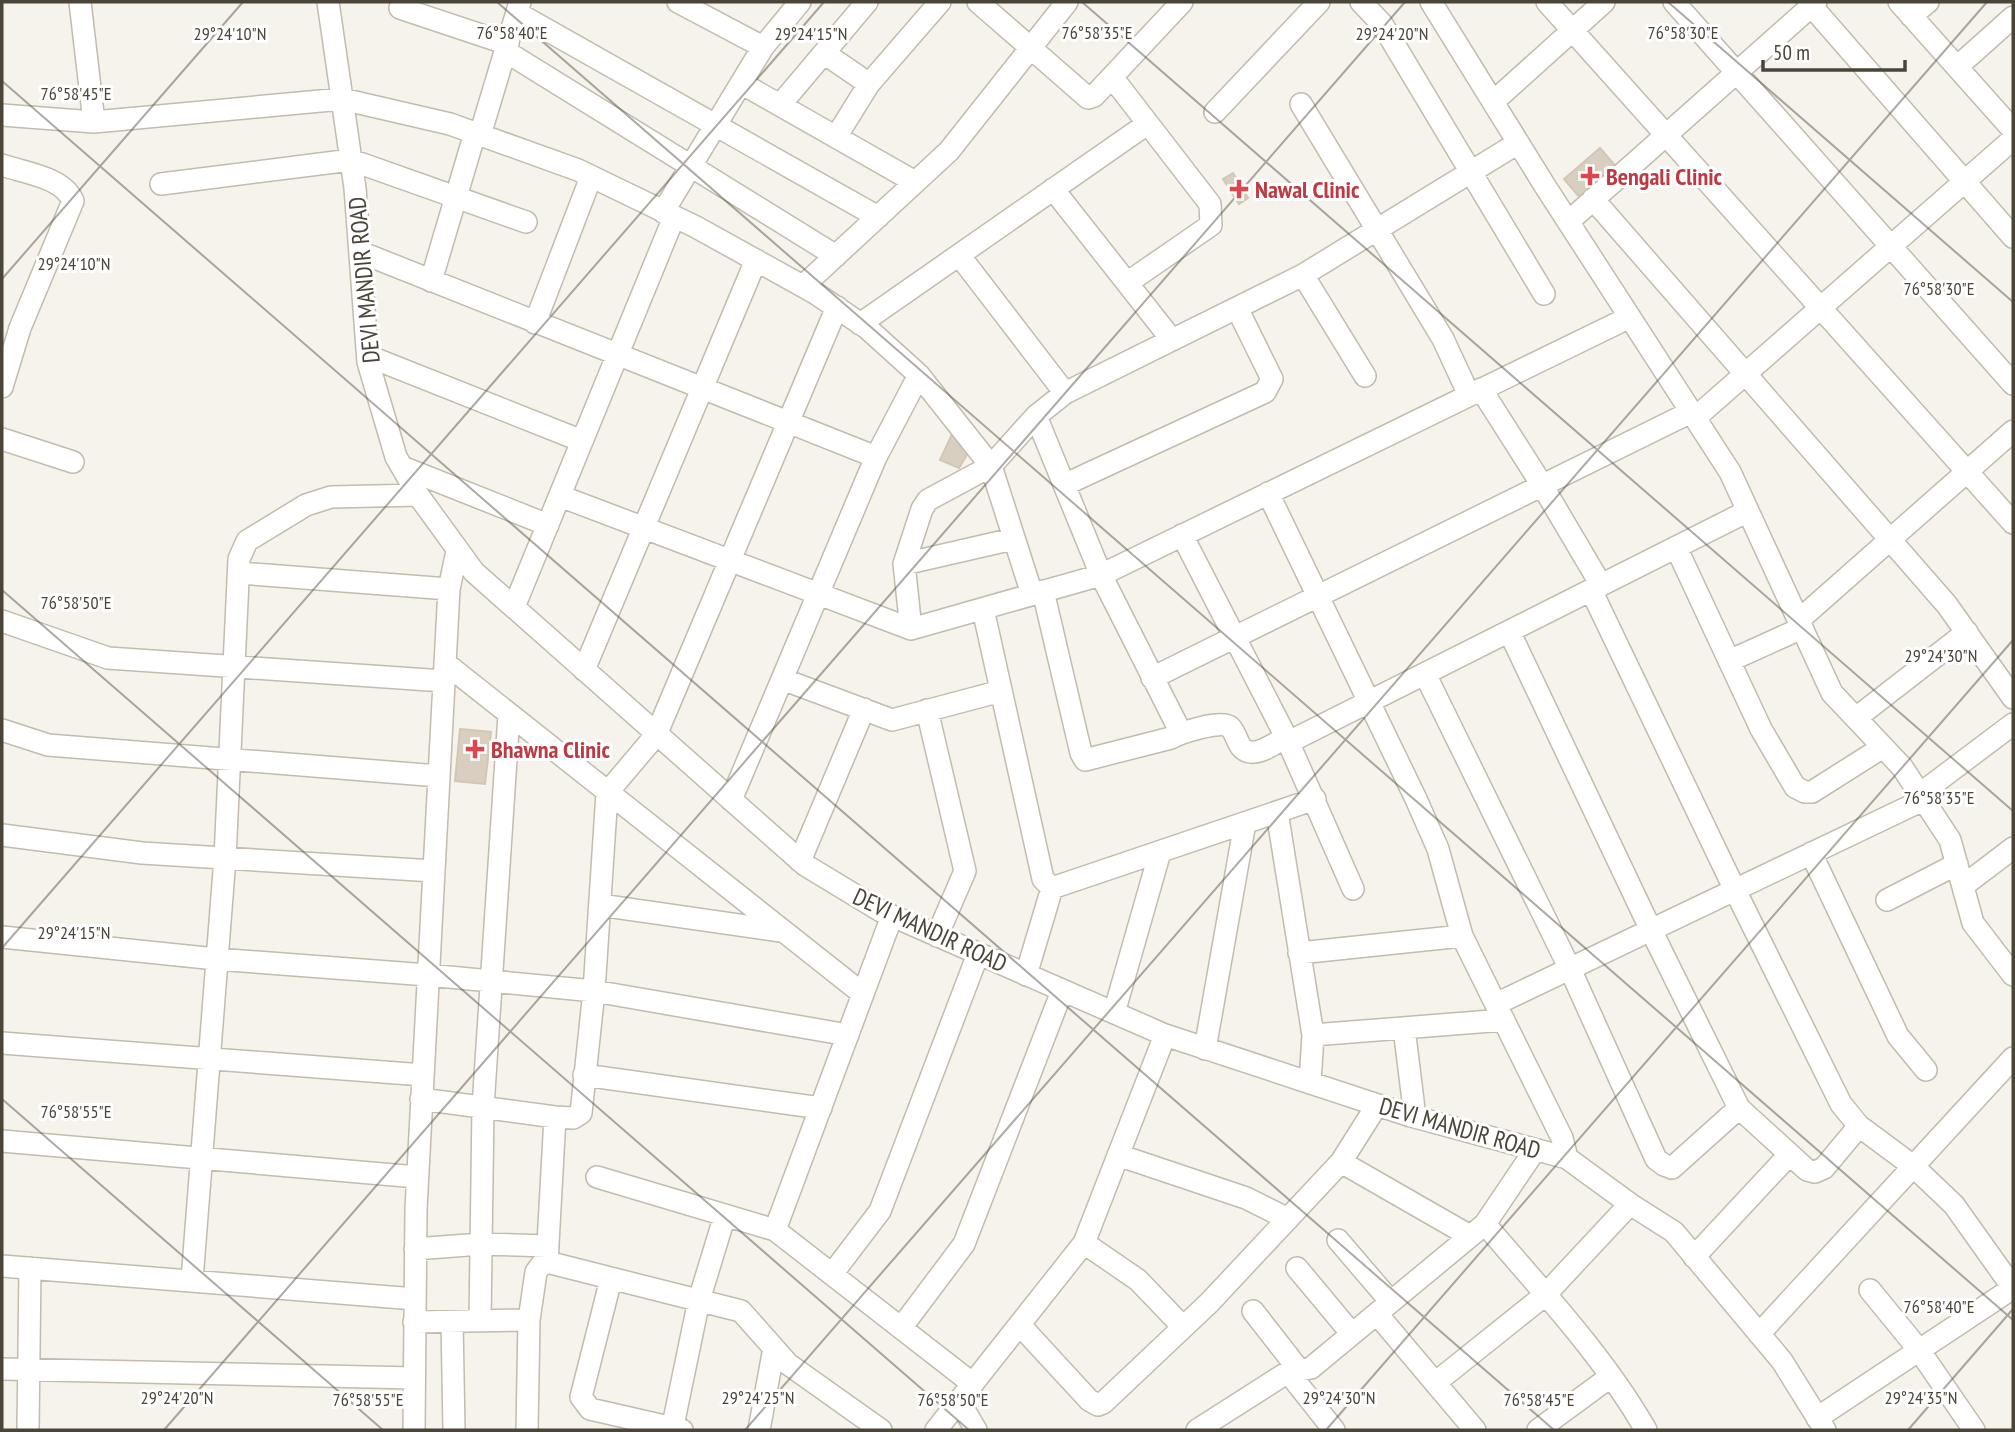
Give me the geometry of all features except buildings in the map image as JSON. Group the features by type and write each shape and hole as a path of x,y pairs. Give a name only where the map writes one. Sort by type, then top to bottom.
{"street":[{"path":"80,2 94,122"},
{"name":"DEVI MANDIR ROAD","path":"328,2 351,160 368,356 396,457 418,495 474,572 800,861 892,916 1165,1035 1415,1118 1567,1158 1674,1232 1782,1361 1821,1424"},
{"path":"678,2 763,47"},
{"path":"514,607 618,355 669,214 691,166 763,47 800,2"},
{"path":"780,105 867,2"},
{"path":"836,137 869,85 940,2"},
{"path":"978,2 1087,98 1094,96 1182,2"},
{"path":"803,286 949,151 1067,2"},
{"path":"1215,112 1320,2"},
{"path":"1360,2 1382,24 1544,294"},
{"path":"1430,2 1730,472 1832,693 1902,767 1950,840 1973,923 2013,974"},
{"path":"1547,2 2013,523"},
{"path":"1493,102 1604,2"},
{"path":"1674,2 2013,384"},
{"path":"1568,222 1812,3 2013,237"},
{"path":"1913,6 1957,67 2013,130"},
{"path":"431,281 518,7 716,125 878,217"},
{"path":"400,8 506,48 836,256"},
{"path":"1957,67 2013,17"},
{"path":"824,52 869,85"},
{"path":"1112,77 1210,204 1212,215 1211,225 1127,283"},
{"path":"741,83 915,182"},
{"path":"2,115 94,122 342,99 450,124 591,177 669,214 803,286 860,324 919,375 991,466 1013,539 1037,593 1085,760 1224,724 1230,727 1242,749 1256,752 1369,702 1748,511"},
{"path":"1301,104 1475,392 1542,485 1596,587 1735,890 1841,1104 1858,1126 1913,1166 1954,1205 2013,1288 1919,1350 1821,1424"},
{"path":"860,324 1147,124"},
{"path":"1152,678 1542,485 1693,415 1746,374 2013,139"},
{"path":"912,629 904,565 922,509 928,500 991,466 1036,416 1065,393 1303,275 1518,143"},
{"path":"161,184 351,160 526,222"},
{"path":"2,166 61,185 69,192 73,201 20,328 2,387"},
{"path":"535,323 591,177"},
{"path":"1053,189 1172,340"},
{"path":"1593,199 1947,605 2013,698"},
{"path":"360,252 876,457"},
{"path":"959,255 1065,393"},
{"path":"584,670 755,260"},
{"path":"1303,275 1365,376"},
{"path":"421,1099 555,1117 573,1118 580,1113 594,991 607,793 656,735 837,307"},
{"path":"1065,485 1265,392 1272,379 1237,308"},
{"path":"560,496 912,629 1101,575 1630,317"},
{"path":"368,356 582,441"},
{"path":"731,800 876,457 919,375"},
{"path":"1036,416 1101,575 1181,733"},
{"path":"1729,661 1800,624 2013,431"},
{"path":"2,439 73,462"},
{"path":"402,467 548,525"},
{"path":"1268,493 1438,849 1462,936 1562,1138 1567,1158"},
{"path":"192,1280 225,858 239,559 247,541 306,505 331,497 418,495"},
{"path":"1182,535 1287,740 1353,889"},
{"path":"904,565 1013,539"},
{"path":"1676,547 1761,729 1795,787 1812,792 1884,747"},
{"path":"414,1430 417,1177 449,589 457,551"},
{"path":"239,573 449,589"},
{"path":"983,608 1043,880 1052,888"},
{"path":"2,621 108,658 235,667 444,672 509,715 863,993"},
{"path":"1509,631 1739,1108 1789,1155 1807,1170 1815,1172 1824,1168 1858,1126"},
{"path":"1856,718 1967,632"},
{"path":"1425,674 1570,969 1656,1159 1664,1166 1672,1168 1739,1108"},
{"path":"782,679 892,720 1001,691"},
{"path":"800,861 864,709"},
{"path":"928,710 965,871 937,936"},
{"path":"481,1321 483,1107 509,715"},
{"path":"1313,1035 1404,1028 1500,1012 1570,969 1922,797 2013,724"},
{"path":"2,730 48,746 439,776"},
{"path":"1052,888 1315,799"},
{"path":"1277,812 1313,1035 1310,1083"},
{"path":"1205,1048 1245,823"},
{"path":"2,835 142,853 434,871"},
{"path":"1963,886 2013,848"},
{"path":"1115,1013 1160,852"},
{"path":"1811,853 1898,1036 1926,1070"},
{"path":"1887,900 1957,864"},
{"path":"1027,975 1052,888"},
{"path":"600,905 783,931"},
{"path":"775,1230 892,916"},
{"path":"1299,953 1462,936"},
{"path":"2,937 216,960 428,975 594,991 848,1035"},
{"path":"832,1274 880,1211 978,954"},
{"path":"901,1328 964,1244 1062,990"},
{"path":"1404,1028 1415,1118"},
{"path":"936,1430 1084,1243 1165,1035"},
{"path":"2,1043 423,1075"},
{"path":"1759,1334 2013,1058"},
{"path":"584,1075 821,1108"},
{"path":"1020,1325 1089,1400 1098,1405 1103,1403 1184,1327 1341,1163 1377,1105"},
{"path":"527,1430 529,1320 536,1272 547,1254 555,1117"},
{"path":"2,1141 417,1177"},
{"path":"1198,1430 1294,1371 1311,1368 1478,1230 1535,1150"},
{"path":"1118,1155 1246,1198 1288,1219"},
{"path":"1694,1256 1789,1155"},
{"path":"1341,1163 1478,1230 1545,1295 1633,1406 1646,1430"},
{"path":"597,1177 775,1230 973,1384"},
{"path":"1435,1383 1545,1295 1630,1204"},
{"path":"611,1279 581,1397 590,1409 675,1430 699,1300 725,1215"},
{"path":"1338,1240 1435,1383 1475,1430"},
{"path":"1084,1243 1138,1280 1184,1327"},
{"path":"415,1249 481,1244 547,1254 611,1279 741,1311 788,1364 881,1430"},
{"path":"2,1266 415,1299"},
{"path":"28,1430 30,1268"},
{"path":"1297,1268 1352,1334"},
{"path":"1870,1290 1919,1350 1974,1430"},
{"path":"1253,1311 1334,1430"},
{"path":"414,1322 529,1320"},
{"path":"452,1322 454,1430"},
{"path":"759,1430 774,1348"},
{"path":"2,1369 414,1378"},
{"path":"1538,1430 1611,1377"},
{"path":"959,1401 976,1430"}],"place":[{"name":"Bengali Clinic","path":"1590,176"},
{"name":"Nawal Clinic","path":"1239,189"},
{"name":"Bhawna Clinic","path":"475,749"}]}
